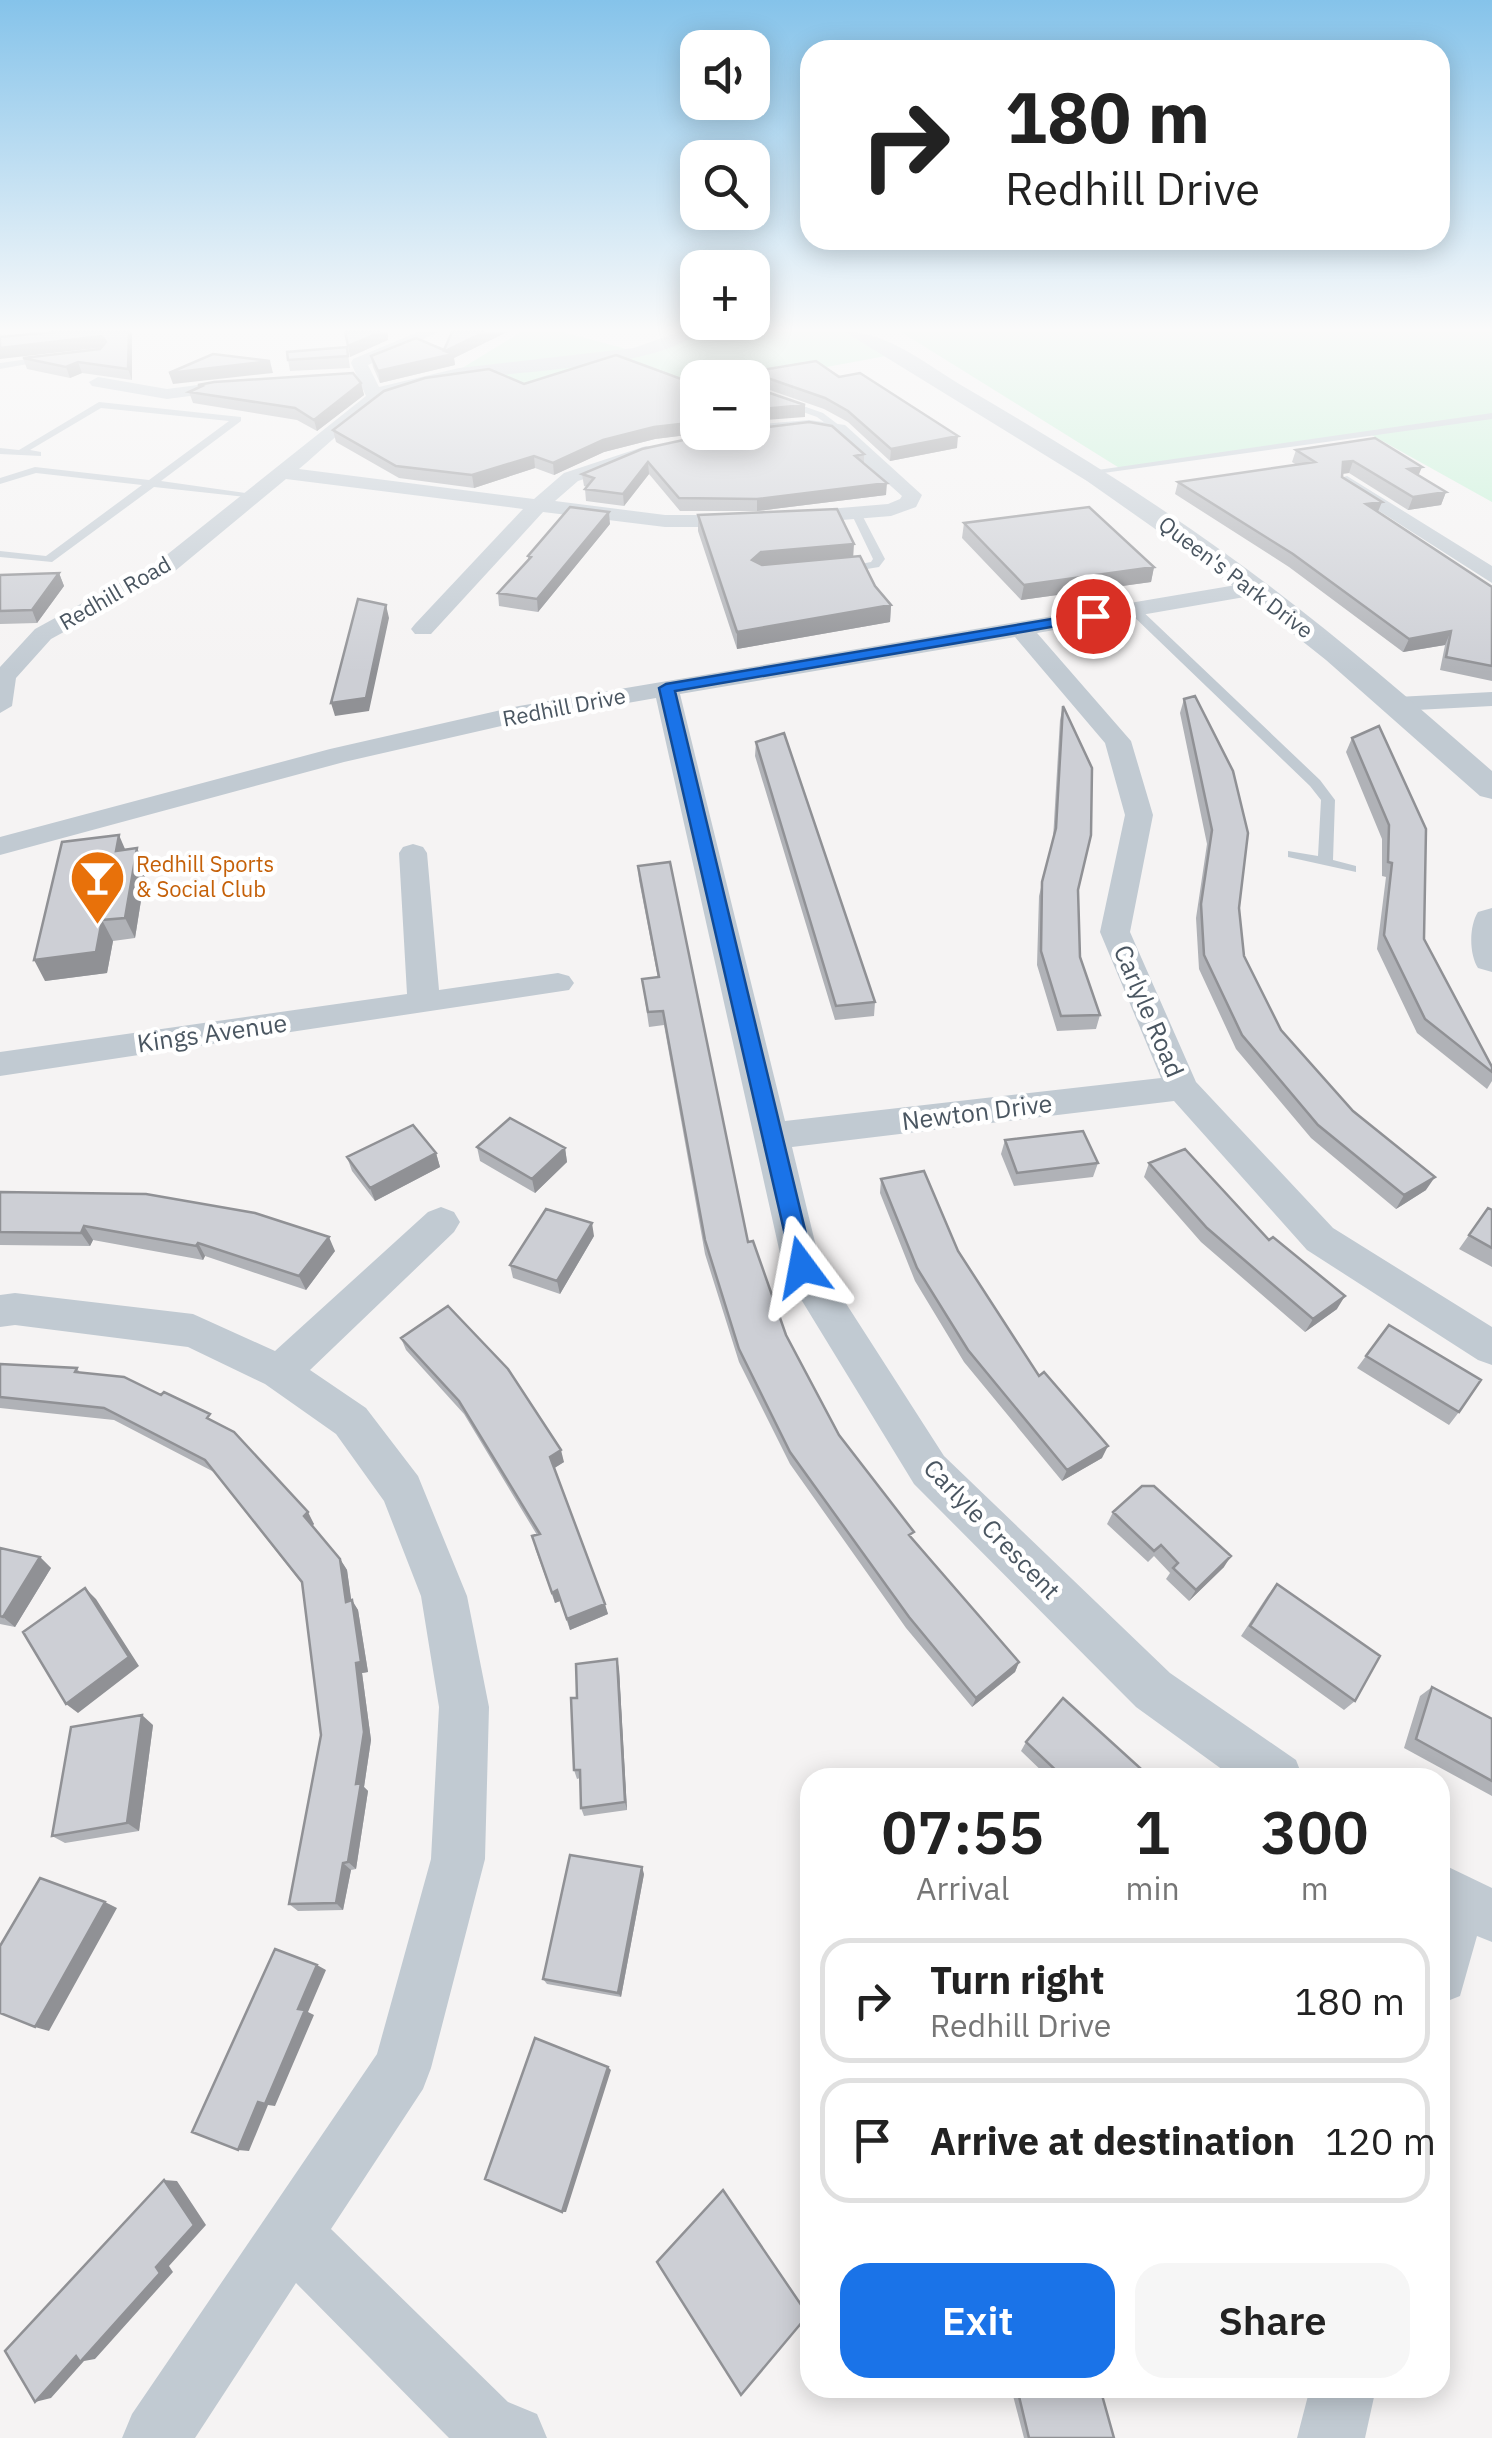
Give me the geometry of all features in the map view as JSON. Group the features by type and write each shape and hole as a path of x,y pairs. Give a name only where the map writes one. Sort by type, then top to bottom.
{"street":[{"name":"Redhill Road","path":"0,706 4,676 43,634 167,566 316,446"},
{"path":"282,473 665,521 758,521 891,510 909,503 912,495 857,446"},
{"name":"Queen's Park Drive","path":"1044,446 1254,589 1397,704 1492,789"},
{"path":"422,629 537,506 571,478 631,455 666,448"},
{"path":"1347,482 1492,576"},
{"name":"Redhill Drive","path":"0,844 339,755 518,714 1254,589"},
{"name":"Carlyle Road","path":"1020,628 1118,741 1140,815 1115,932 1182,1088 1320,1239 1492,1348"},
{"path":"14,633 43,634"},
{"name":"Carlyle Crescent","path":"666,688 802,1267 929,1470 1153,1690 1264,1768"},
{"path":"1397,704 1492,699"},
{"path":"413,852 424,1002"},
{"path":"1492,920 1492,959"},
{"name":"Kings Avenue","path":"0,1064 558,983"},
{"name":"Newton Drive","path":"772,1136 1182,1088"},
{"path":"280,1372 441,1222"},
{"path":"0,1310 193,1331 280,1372 351,1421 402,1490 444,1596 464,1707 458,1860 402,2068 156,2438"},
{"path":"1450,1944 1463,1903"},
{"path":"292,2235 494,2435"},
{"path":"1331,2438 1341,2398"}],"lane":[{"path":"24,450 31,446"},
{"path":"0,554 48,560 202,446"},
{"path":"1088,472 1277,446"},
{"path":"0,451 24,450 42,458 42,464 35,470 0,481"},
{"path":"35,470 255,495"},
{"path":"819,572 875,566 880,559 856,513"},
{"path":"1133,610 1315,783 1328,800 1325,862"},
{"path":"1293,854 1351,869"}],"green space":[{"path":"1084,446 1280,446 1121,469"},
{"path":"1391,446 1492,446 1492,502"}],"building":[{"path":"361,446 590,446 553,463 534,456 472,475 396,466"},
{"path":"657,446 680,446 680,450 770,450 770,446 855,446 864,454 855,456 887,483 757,499 679,498 648,462 623,494 585,489 594,478 582,474"},
{"path":"1388,446 1422,467 1408,469 1446,492 1413,497 1353,461 1343,462 1342,477 1382,502 1366,504 1492,587 1492,666 1446,657 1451,631 1409,639 1293,554 1178,482 1315,462 1296,450"},
{"path":"570,507 609,512 537,599 498,593 531,557 528,556"},
{"path":"1089,507 1154,567 1024,585 964,523"},
{"path":"837,509 854,544 761,552 752,560 762,565 860,556 875,586 891,605 737,632 698,515"},
{"path":"59,573 32,610 0,611 0,575"},
{"path":"358,599 386,605 366,698 331,703"},
{"path":"1195,696 1233,771 1248,833 1239,908 1244,956 1281,1030 1353,1111 1435,1177 1404,1195 1318,1125 1242,1035 1204,955 1201,904 1212,830 1184,699"},
{"path":"1063,706 1092,768 1091,835 1078,890 1080,957 1100,1015 1061,1016 1041,951 1042,882 1056,828"},
{"path":"1379,726 1426,829 1424,939 1492,1072 1425,1019 1384,935 1392,863 1388,862 1389,825 1352,738"},
{"path":"784,733 875,1002 836,1006 756,742"},
{"name":"Redhill Sports & Social Club","path":"119,835 116,851 137,848 125,918 102,920 96,952 34,960 62,842"},
{"path":"670,862 748,1242 753,1241 786,1335 839,1435 914,1532 909,1535 1019,1662 976,1698 909,1617 790,1452 739,1349 705,1240 663,1011 648,1012 642,979 659,977 638,866"},
{"path":"510,1118 565,1148 532,1179 477,1147"},
{"path":"413,1125 436,1153 370,1188 347,1157"},
{"path":"1083,1131 1098,1163 1017,1173 1005,1140"},
{"path":"1185,1149 1269,1240 1273,1237 1345,1296 1313,1319 1207,1228 1149,1163"},
{"path":"924,1171 958,1251 1039,1376 1044,1372 1108,1446 1067,1470 968,1350 917,1268 881,1179"},
{"path":"0,1192 146,1194 255,1213 329,1237 299,1276 198,1243 196,1246 84,1226 81,1233 0,1232"},
{"path":"1488,1208 1492,1210 1492,1248 1469,1235"},
{"path":"546,1209 592,1223 557,1281 510,1265"},
{"path":"448,1306 508,1369 561,1450 550,1457 605,1604 567,1619 557,1590 552,1593 532,1536 540,1534 459,1401 401,1338"},
{"path":"1389,1325 1481,1380 1459,1412 1366,1356"},
{"path":"0,1364 77,1368 75,1372 124,1377 210,1414 207,1418 234,1432 308,1512 304,1516 340,1559 346,1602 352,1600 361,1662 356,1663 364,1732 356,1784 361,1783 348,1862 343,1863 336,1903 289,1904 321,1735 302,1582 205,1460 104,1408 0,1397"},
{"path":"1142,1486 1154,1486 1231,1556 1196,1590 1173,1568 1178,1563 1161,1545 1154,1551 1113,1512"},
{"path":"0,1548 40,1557 3,1617 0,1616"},
{"path":"1277,1584 1380,1656 1355,1701 1250,1626"},
{"path":"85,1588 129,1657 66,1704 23,1632"},
{"path":"617,1659 625,1802 581,1808 580,1770 574,1770 571,1698 577,1698 576,1664"},
{"path":"1432,1687 1492,1719 1492,1781 1416,1739"},
{"path":"1063,1698 1140,1768 1053,1768 1026,1742"},
{"path":"142,1715 127,1823 52,1836 71,1727"},
{"path":"570,1855 642,1867 618,1993 543,1979"},
{"path":"40,1878 105,1902 35,2027 0,2013 0,1946"},
{"path":"275,1949 317,1965 298,2009 305,2010 265,2104 258,2102 238,2150 192,2132"},
{"path":"535,2038 608,2067 562,2212 485,2179"},
{"path":"164,2180 194,2225 156,2267 160,2273 80,2362 76,2356 35,2402 5,2351"},
{"path":"723,2190 800,2303 800,2325 741,2395 657,2262"},
{"path":"1019,2398 1103,2398 1114,2438 1029,2438"}],"place":[{"name":"Redhill Sports & Social Club","path":"97,926"}],"route":[{"path":"802,1267 666,688 1093,616"}]}
